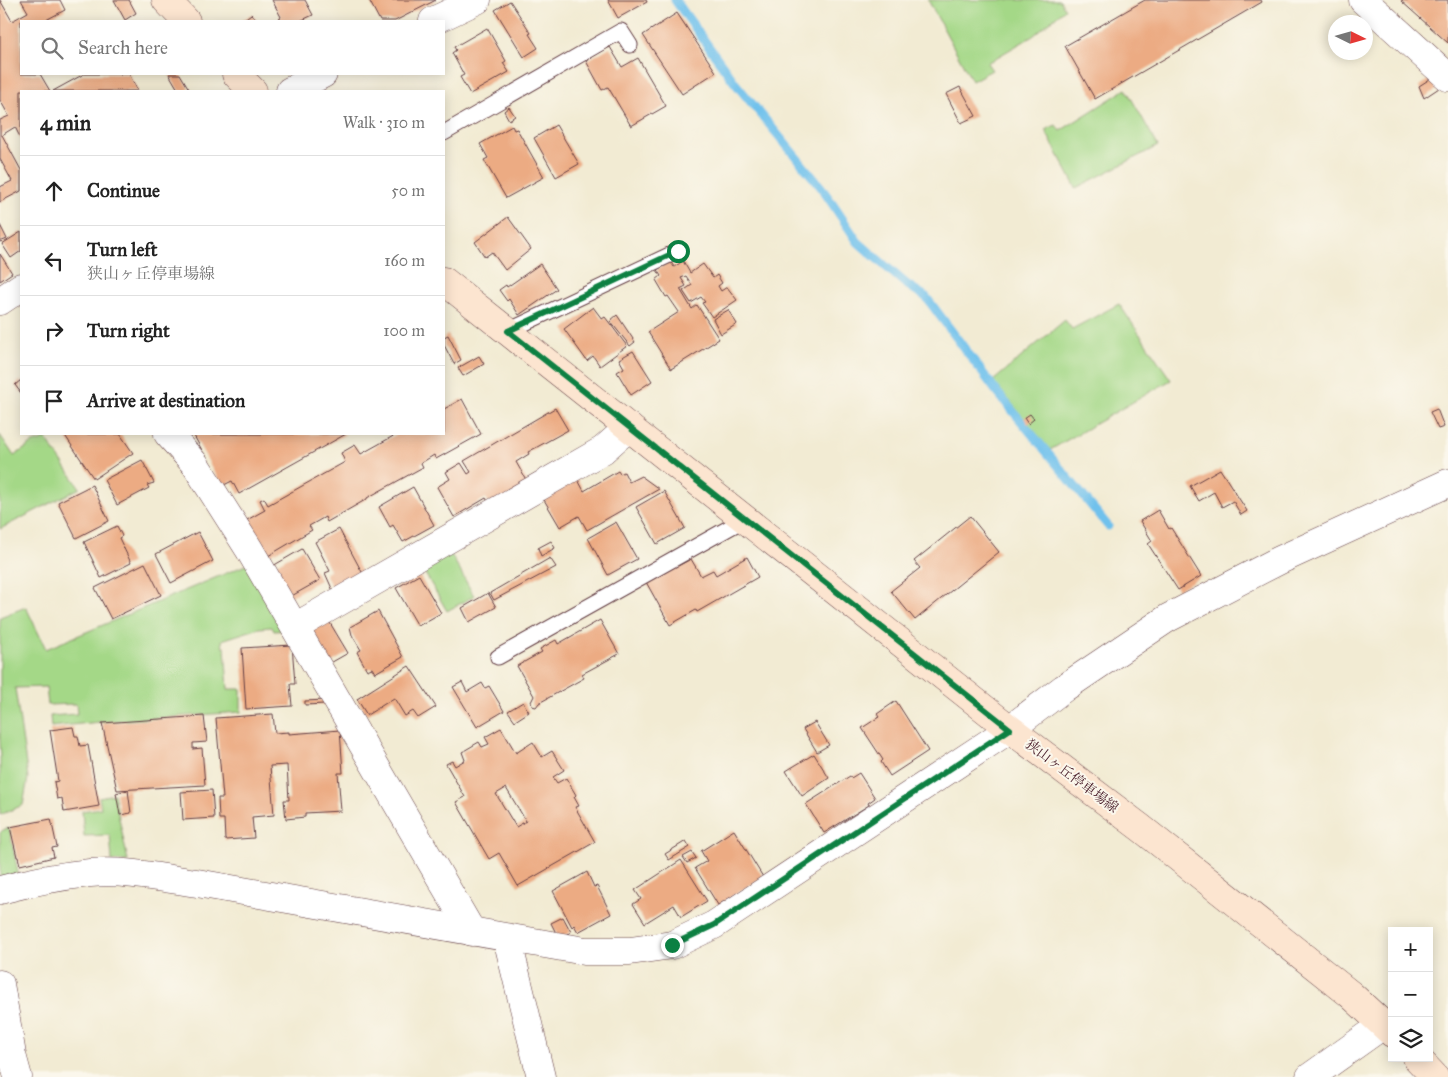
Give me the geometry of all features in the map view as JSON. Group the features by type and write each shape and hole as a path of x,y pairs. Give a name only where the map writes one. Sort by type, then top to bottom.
{"main road":[{"path":"166,0 185,20"},
{"path":"237,75 251,90"},
{"name":"狭山ヶ丘停車場線","path":"445,282 1010,729 1140,828 1350,994 1387,1029"},
{"path":"1421,1062 1435,1077"}],"street":[{"path":"435,20 478,0"},
{"path":"1363,0 1448,77"},
{"path":"292,90 321,75"},
{"path":"0,301 20,288"},
{"path":"295,627 602,450 629,427"},
{"path":"169,435 195,464 249,549 472,932"},
{"path":"0,890 38,880 92,873 136,874 585,951 630,951 672,945 714,925 1010,729 1064,688 1168,618 1280,560 1448,483"},
{"path":"507,938 541,1077"},
{"path":"0,984 12,1055 18,1077"},
{"path":"1310,1077 1387,1029"}],"lane":[{"path":"445,132 622,31 630,45"},
{"path":"508,331 678,251"},
{"path":"498,657 745,519"}],"green space":[{"path":"928,0 1060,0 1065,9 1033,36 987,63 992,70 972,81"},
{"path":"1126,89 1158,146 1076,188 1045,130 1056,125 1060,131"},
{"path":"1119,304 1171,380 1050,450 993,381 1065,320 1072,329"},
{"path":"0,435 14,456 33,443 46,439 80,488 0,529"},
{"path":"448,549 474,596 447,611 420,565"},
{"path":"248,564 287,630 274,631 272,627 259,628 222,640 223,648 225,647 228,689 241,689 241,712 51,727 50,716 77,714 76,704 48,705 46,687 15,688 28,778 23,805 0,815 0,617 26,607 46,649"},
{"path":"114,794 128,861 112,861 110,835 84,836 82,811 101,808 99,797"},
{"path":"9,828 18,873 0,877 0,833"}],"building":[{"path":"0,0 12,21 28,12 21,0 60,0 65,10 46,20 20,20 20,75 41,75 49,90 20,90 20,137 15,127 2,135 20,168 20,192 0,202 0,187 12,181 0,159 0,120 9,116 0,100"},
{"path":"114,0 129,0 136,13 125,20"},
{"path":"272,0 305,0 313,15 302,20 280,20 279,18 281,17"},
{"path":"369,0 436,0 397,20 379,20"},
{"path":"608,0 646,0 647,2 618,18"},
{"path":"1145,0 1261,0 1262,2 1095,99 1065,46"},
{"path":"1448,0 1448,43 1401,1"},
{"path":"510,1 531,33 529,34 538,48 524,57 495,10"},
{"path":"677,13 716,72 682,94 643,35"},
{"path":"251,14 256,20 243,20"},
{"path":"487,28 506,61 503,63 509,72 470,94 460,77 464,75 452,53 456,50 454,47"},
{"path":"610,47 622,67 638,58 666,106 631,126 608,87 602,90 586,61"},
{"path":"82,75 130,75 137,90 55,90"},
{"path":"170,75 181,75 189,89 178,90"},
{"path":"1430,79 1439,88 1424,98 1419,86"},
{"path":"960,87 976,116 961,123 946,94"},
{"path":"509,107 515,116 509,120 504,111"},
{"path":"556,125 579,164 556,177 534,138"},
{"path":"512,126 514,130 517,129 544,177 506,198 484,160 488,158 480,144"},
{"path":"508,217 531,249 505,270 492,252 485,257 475,242"},
{"path":"0,225 7,239 0,242"},
{"path":"20,233 20,252 11,258 2,244"},
{"path":"0,254 12,273 0,281"},
{"path":"670,261 674,267 683,261 690,273 703,264 713,278 717,275 722,283 718,286 721,291 727,287 737,300 712,317 702,303 705,302 701,297 691,303 683,291 692,285 686,276 681,278 686,286 680,289 692,309 697,305 719,339 671,369 648,332 679,312 668,296 666,297 656,280 661,276 657,270"},
{"path":"540,264 557,289 519,315 509,299 507,301 499,290 506,285 507,287"},
{"path":"593,307 602,319 605,317 627,346 600,366 593,356 587,361 564,329"},
{"path":"728,310 737,324 721,334 713,319"},
{"path":"617,315 635,342 630,346 610,321"},
{"path":"448,335 461,360 454,364 445,347 445,336"},
{"path":"633,351 652,381 631,395 617,372 624,368 619,359"},
{"path":"479,356 484,364 463,376 458,368"},
{"path":"20,381 20,392 15,385"},
{"path":"462,399 481,434 436,459 434,455 421,463 423,467 327,522 325,517 309,526 312,530 268,556 247,520 265,510 260,500 264,498 268,505 345,462 341,453 355,445 361,454 395,435 445,435 445,408"},
{"path":"555,408 568,430 528,452 529,454 516,462 529,485 491,507 486,498 454,517 437,487 450,479 446,472 461,463 468,474 471,472 464,461"},
{"path":"1437,409 1444,427 1438,429 1430,412"},
{"path":"1030,414 1034,419 1028,424 1024,418"},
{"path":"65,435 121,435 133,453 94,479"},
{"path":"194,435 344,435 239,494 232,481 222,486"},
{"path":"142,460 154,483 147,485 149,488 117,505 104,480"},
{"path":"1220,469 1247,511 1241,515 1233,501 1222,507 1214,492 1199,501 1190,486"},
{"path":"618,471 620,474 624,472 629,482 641,476 659,489 587,530 579,516 560,527 543,498 577,478 584,491"},
{"path":"92,485 109,521 76,538 58,502"},
{"path":"413,487 434,525 403,542 393,525 390,527 379,507"},
{"path":"664,491 685,528 657,544 636,507"},
{"path":"1158,510 1201,576 1178,590 1148,544 1152,541 1140,521"},
{"path":"970,516 999,552 915,620 891,591 920,568 914,561"},
{"path":"616,522 637,559 608,575 588,538"},
{"path":"117,526 122,536 119,538 131,563 101,578 84,542"},
{"path":"339,529 363,574 334,593 325,573 330,571 315,542"},
{"path":"198,532 213,561 171,583 156,554"},
{"path":"551,541 555,548 541,556 538,548"},
{"path":"302,549 320,580 288,598 271,567"},
{"path":"747,557 758,577 697,612 696,610 670,625 646,582 691,559 701,576 713,570 716,575"},
{"path":"550,558 556,567 494,600 490,593"},
{"path":"145,563 161,595 111,619 95,588"},
{"path":"419,575 441,613 418,626 396,588"},
{"path":"488,593 496,607 469,622 462,608"},
{"path":"378,611 403,657 375,673 372,668 367,670 357,652 361,650 352,635 350,627"},
{"path":"327,618 348,653 327,665 306,630"},
{"path":"600,620 619,654 582,674 584,678 539,703 536,707 532,706 531,702 534,696 517,666 542,652 540,649 556,640 558,644"},
{"path":"292,645 295,684 290,684 292,706 246,709 242,648"},
{"path":"409,666 436,707 418,718 413,711 405,716 394,698 367,715 357,699"},
{"path":"462,682 467,692 482,683 485,688 489,686 504,711 477,727 453,687"},
{"path":"325,700 325,704 305,705 305,701"},
{"path":"896,701 928,751 890,776 881,762 883,760 862,728 879,717 877,714"},
{"path":"523,702 529,712 515,721 508,711"},
{"path":"273,714 275,733 289,732 289,734 340,730 343,773 338,773 341,811 305,813 305,817 286,819 284,800 289,800 287,765 270,766 274,815 252,817 254,838 225,840 224,819 219,819 218,798 223,798 216,718"},
{"path":"204,716 207,742 193,743 193,749 202,748 205,785 117,790 102,723"},
{"path":"815,722 829,745 817,752 803,729"},
{"path":"73,727 75,736 78,736 80,746 88,745 99,806 64,812 62,798 57,799 54,782 58,781 50,730"},
{"path":"501,728 516,753 533,742 542,757 552,751 564,770 553,777 557,783 566,778 576,795 574,797 579,806 575,807 595,842 518,886 499,853 489,859 456,802 465,797 446,764 452,761 455,766 465,760 462,752 479,742 482,747 489,744 485,737","holes":["506,788 526,821 516,827 496,794"]},
{"path":"814,754 829,778 802,796 786,771"},
{"path":"859,773 875,798 868,803 869,805 824,833 806,804 850,776 851,778"},
{"path":"128,790 131,813 120,815 116,793"},
{"path":"212,790 214,818 183,820 181,792"},
{"path":"51,819 57,847 52,848 54,857 20,865 10,827"},
{"path":"734,830 763,877 718,905 695,868 707,861 701,851"},
{"path":"686,841 690,847 669,860 665,854"},
{"path":"692,852 696,858 687,863 683,857"},
{"path":"681,860 707,901 681,917 674,905 645,923 633,904 641,899 635,890"},
{"path":"587,872 594,887 597,886 611,914 578,932 574,925 572,927 553,891"},
{"path":"563,917 571,932 559,939 551,923"}],"waterway":[{"path":"675,0 735,83 821,187 858,242 906,284 926,297 997,392 1108,526"}],"route":[{"path":"672,945 714,925 1010,729 508,331 678,251"}]}
